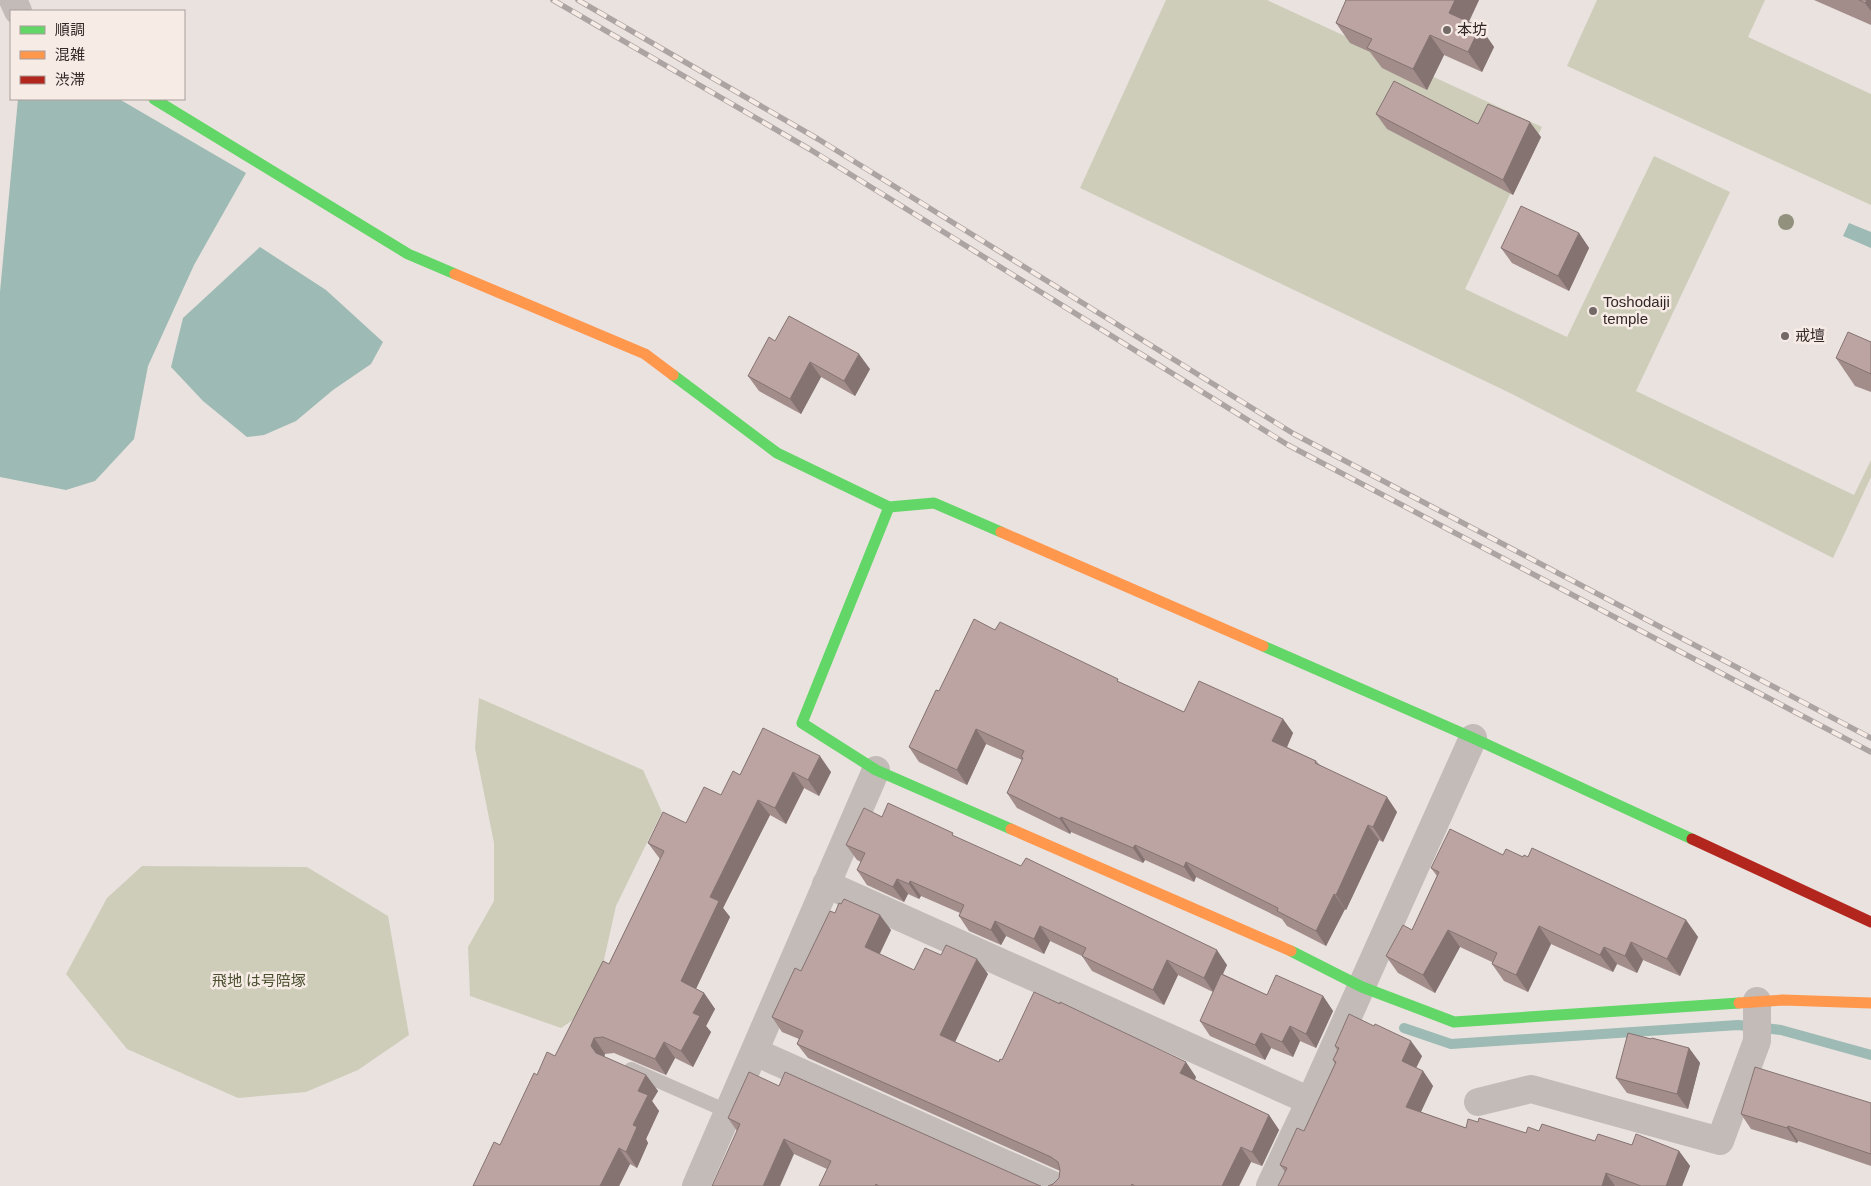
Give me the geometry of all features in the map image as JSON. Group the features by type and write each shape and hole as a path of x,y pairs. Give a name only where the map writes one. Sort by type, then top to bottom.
{"street":[{"path":"156,100 408,254 645,354 777,454 889,507 934,504 1473,738 1871,922"},
{"path":"889,507 802,723 876,770 1272,942 1362,986 1454,1022 1757,1019 1783,1000 1871,1004"},
{"path":"1270,1186 1473,738"},
{"path":"696,1186 876,770"},
{"path":"826,884 1310,1101"},
{"path":"1478,1102 1531,1089 1720,1141 1757,1019"},
{"path":"755,1052 1055,1186"}],"lane":[{"path":"620,1064 729,1112"}],"green space":[{"path":"1166,0 1267,0 1542,127 1465,289 1567,337 1654,156 1730,192 1636,391 1854,495 1871,460 1871,477 1833,558 1510,393 1080,188"},
{"path":"1597,0 1765,0 1748,37 1871,94 1871,205 1567,66"},
{"path":"479,698 643,770 662,812 616,906 603,964 579,1016 561,1028 470,996 468,947 494,901 494,843 475,748"},
{"name":"飛地 は号陪塚","path":"142,866 307,867 388,916 409,1035 358,1070 306,1092 238,1098 127,1049 66,974 107,898"}],"water":[{"path":"18,100 121,100 246,173 194,265 148,366 134,439 95,481 66,490 0,477 0,292"},
{"path":"1849,223 1871,232 1871,248 1843,236"},
{"path":"260,247 326,290 383,342 371,364 333,390 296,421 264,435 247,437 203,401 171,367 183,318"}],"building":[{"path":"1346,0 1455,0 1449,13 1480,27 1468,52 1430,35 1413,69 1367,48 1372,39 1336,23"},
{"path":"1394,81 1478,124 1488,104 1530,122 1503,180 1376,114"},
{"path":"1521,206 1579,233 1558,276 1501,248"},
{"path":"789,316 859,354 844,381 810,362 790,399 748,376 769,337 775,341"},
{"path":"1848,332 1871,342 1871,374 1836,358"},
{"path":"974,619 995,630 1000,622 1118,679 1117,681 1184,712 1199,681 1283,719 1272,741 1387,797 1373,827 1368,825 1336,895 1334,894 1316,931 1277,911 1278,908 1186,862 1184,867 1135,845 1133,848 1061,817 1060,819 1007,793 1023,758 1021,757 1024,751 976,729 957,770 909,747 936,690 939,691"},
{"path":"763,728 820,756 808,780 793,772 775,808 758,800 710,897 719,901 681,981 704,993 693,1013 700,1016 681,1051 664,1042 655,1059 603,1037 594,1038 591,1046 596,1053 646,1075 638,1091 648,1095 633,1125 637,1127 626,1152 619,1148 600,1186 473,1186 494,1142 500,1145 534,1073 537,1075 547,1052 555,1056 603,961 609,964 664,851 648,843 663,812 686,823 704,787 721,795 733,771 740,775"},
{"path":"888,803 953,833 952,835 1021,866 1026,858 1217,950 1204,978 1167,960 1153,990 1082,956 1086,948 1040,926 1034,939 995,921 991,930 959,916 964,905 910,881 909,884 897,879 893,887 857,870 865,853 846,845 864,808 882,817"},
{"path":"1450,829 1503,855 1506,849 1523,857 1524,855 1528,857 1532,848 1686,920 1667,959 1631,942 1625,956 1604,947 1600,955 1539,926 1516,975 1492,964 1497,953 1448,930 1423,975 1386,956 1403,925 1412,930 1439,872 1431,868"},
{"path":"844,899 880,915 865,947 914,970 925,948 941,955 946,945 977,959 940,1035 999,1062 1000,1059 1002,1060 1034,992 1060,1004 1060,1002 1186,1062 1180,1073 1269,1115 1252,1152 1241,1147 1222,1186 1135,1186 1132,1184 1131,1186 1048,1186 1059,1178 1060,1170 1058,1162 1051,1157 797,1044 803,1031 772,1017 795,968 801,971 830,911 835,913 839,903 841,904"},
{"path":"1221,974 1267,995 1276,975 1323,996 1306,1034 1290,1026 1282,1042 1261,1033 1255,1045 1200,1021"},
{"path":"1349,1014 1411,1041 1402,1061 1423,1071 1406,1107 1466,1128 1468,1119 1478,1122 1479,1118 1526,1133 1528,1127 1539,1131 1542,1124 1595,1141 1598,1134 1632,1145 1636,1134 1679,1151 1666,1186 1641,1186 1606,1173 1602,1186 1278,1186 1287,1168 1280,1165 1297,1128 1304,1131 1336,1062 1333,1060 1339,1048 1335,1046"},
{"path":"1628,1033 1689,1048 1677,1094 1616,1078"},
{"path":"1755,1067 1871,1103 1871,1154 1788,1126 1787,1128 1741,1114"},
{"path":"749,1072 779,1086 785,1072 1041,1186 879,1186 876,1184 875,1186 819,1186 831,1161 784,1139 763,1186 712,1186 740,1124 728,1118"}],"waterway":[{"path":"1404,1028 1451,1044 1738,1025 1781,1030 1871,1055"}],"railway":[{"path":"553,0 811,150 1288,445 1871,752"},
{"path":"578,0 818,139 1294,434 1871,738"}],"traffic: fast":[{"path":"156,100 408,254 455,274"},
{"path":"673,375 777,453 889,507 934,503 1001,532"},
{"path":"889,507 802,723 876,770 1011,829"},
{"path":"1263,646 1473,738 1692,839"},
{"path":"1291,951 1362,987 1454,1022 1739,1003"}],"traffic: slow":[{"path":"455,274 645,354 673,375"},
{"path":"1001,532 1263,646"},
{"path":"1011,829 1291,951"},
{"path":"1739,1003 1783,1000 1871,1003"}],"traffic: jam":[{"path":"1692,839 1871,922"}],"place":[{"name":"本坊","path":"1447,30"},
{"name":"Toshodaiji temple","path":"1593,311"},
{"name":"戒壇","path":"1785,336"}]}
